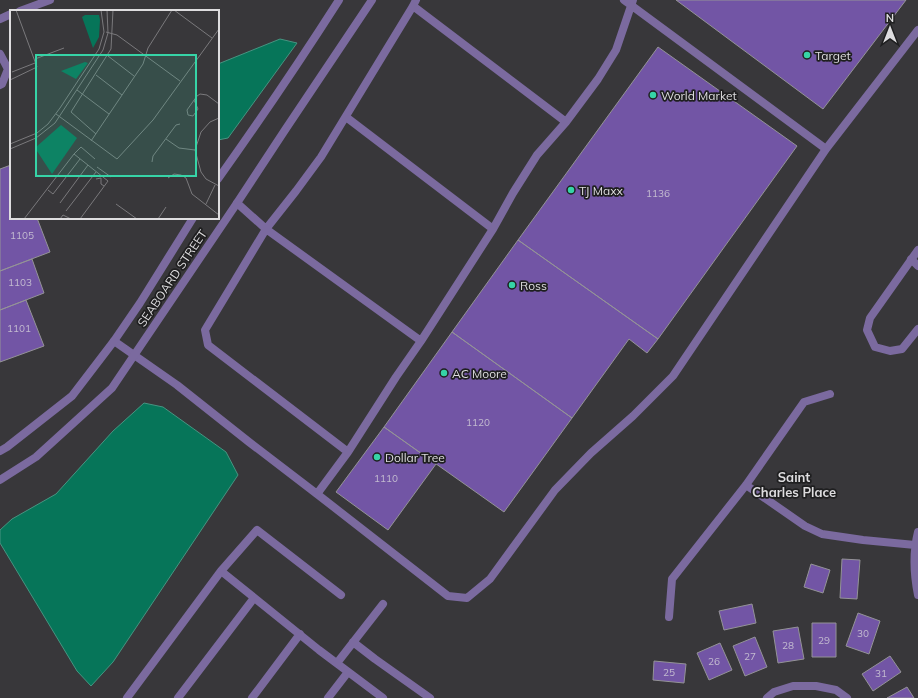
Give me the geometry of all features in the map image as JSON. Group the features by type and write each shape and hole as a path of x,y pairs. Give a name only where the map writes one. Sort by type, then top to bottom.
{"street":[{"path":"23,10 50,0"},
{"path":"219,178 252,132 339,0"},
{"name":"SEABOARD STREET","path":"0,480 36,457 112,388 372,0"},
{"path":"624,0 633,3 826,149"},
{"path":"348,452 208,345 205,330 266,229 321,157 414,3 566,122"},
{"path":"317,494 348,452 494,229 513,193 537,155 566,122 593,86 616,50 633,3"},
{"path":"0,19 10,14"},
{"path":"114,341 177,385 448,596 467,598 490,579 555,490 673,376 826,149 918,30"},
{"path":"0,54 8,69 2,84 0,85"},
{"path":"346,117 494,229"},
{"path":"237,203 266,229 421,341"},
{"name":"SEABOARD STREET","path":"0,451 72,396 114,341 140,303 192,219"},
{"path":"918,250 870,318 867,330 875,347 890,351 902,349 918,329"},
{"path":"911,259 918,266"},
{"path":"669,617 672,579 746,485 804,402 830,394"},
{"path":"746,485 805,526 822,534 915,545"},
{"path":"127,698 221,571 257,530 341,595"},
{"path":"918,532 915,545 916,584 918,595"},
{"path":"221,571 383,698"},
{"path":"178,698 254,598"},
{"path":"337,663 383,604"},
{"path":"252,698 300,634"},
{"path":"353,642 430,698"},
{"path":"328,698 348,672"},
{"path":"767,698 774,692 793,686 816,686 836,690 847,698"}],"shaded area":[{"path":"280,39 297,43 228,138 219,140 219,64"},
{"path":"144,403 163,407 226,452 238,475 113,662 91,686 77,671 0,543 0,530 12,519 56,494 113,431"}],"building":[{"name":"Target","path":"676,0 906,0 823,109"},
{"path":"658,47 797,146 658,339 518,240"},
{"path":"10,165 10,219 37,219 50,252 0,271 0,169"},
{"path":"518,240 658,339 647,353 629,339 572,418 452,332"},
{"path":"32,259 44,293 0,310 0,271"},
{"path":"26,300 44,346 0,362 0,310"},
{"path":"452,332 572,418 504,512 384,427"},
{"path":"384,427 436,464 388,530 336,492"},
{"path":"842,559 860,560 857,599 840,598"},
{"path":"811,564 830,570 823,593 804,587"},
{"path":"752,604 756,623 724,630 719,611"},
{"path":"858,613 880,621 869,654 846,646"},
{"path":"812,623 836,623 836,657 812,657"},
{"path":"798,627 804,659 778,663 773,631"},
{"path":"755,637 767,667 745,676 733,646"},
{"path":"720,643 732,670 709,680 697,653"},
{"path":"890,656 901,672 873,691 862,674"},
{"path":"654,661 686,664 684,683 653,680"},
{"path":"907,687 914,698 887,698"}],"place":[{"name":"Target","path":"807,55"},
{"name":"World Market","path":"653,95"},
{"name":"TJ Maxx","path":"571,190"},
{"name":"Ross","path":"512,285"},
{"name":"AC Moore","path":"444,373"},
{"name":"Dollar Tree","path":"377,457"}],"district":[{"name":"Saint Charles Place","path":"794,484"}]}
